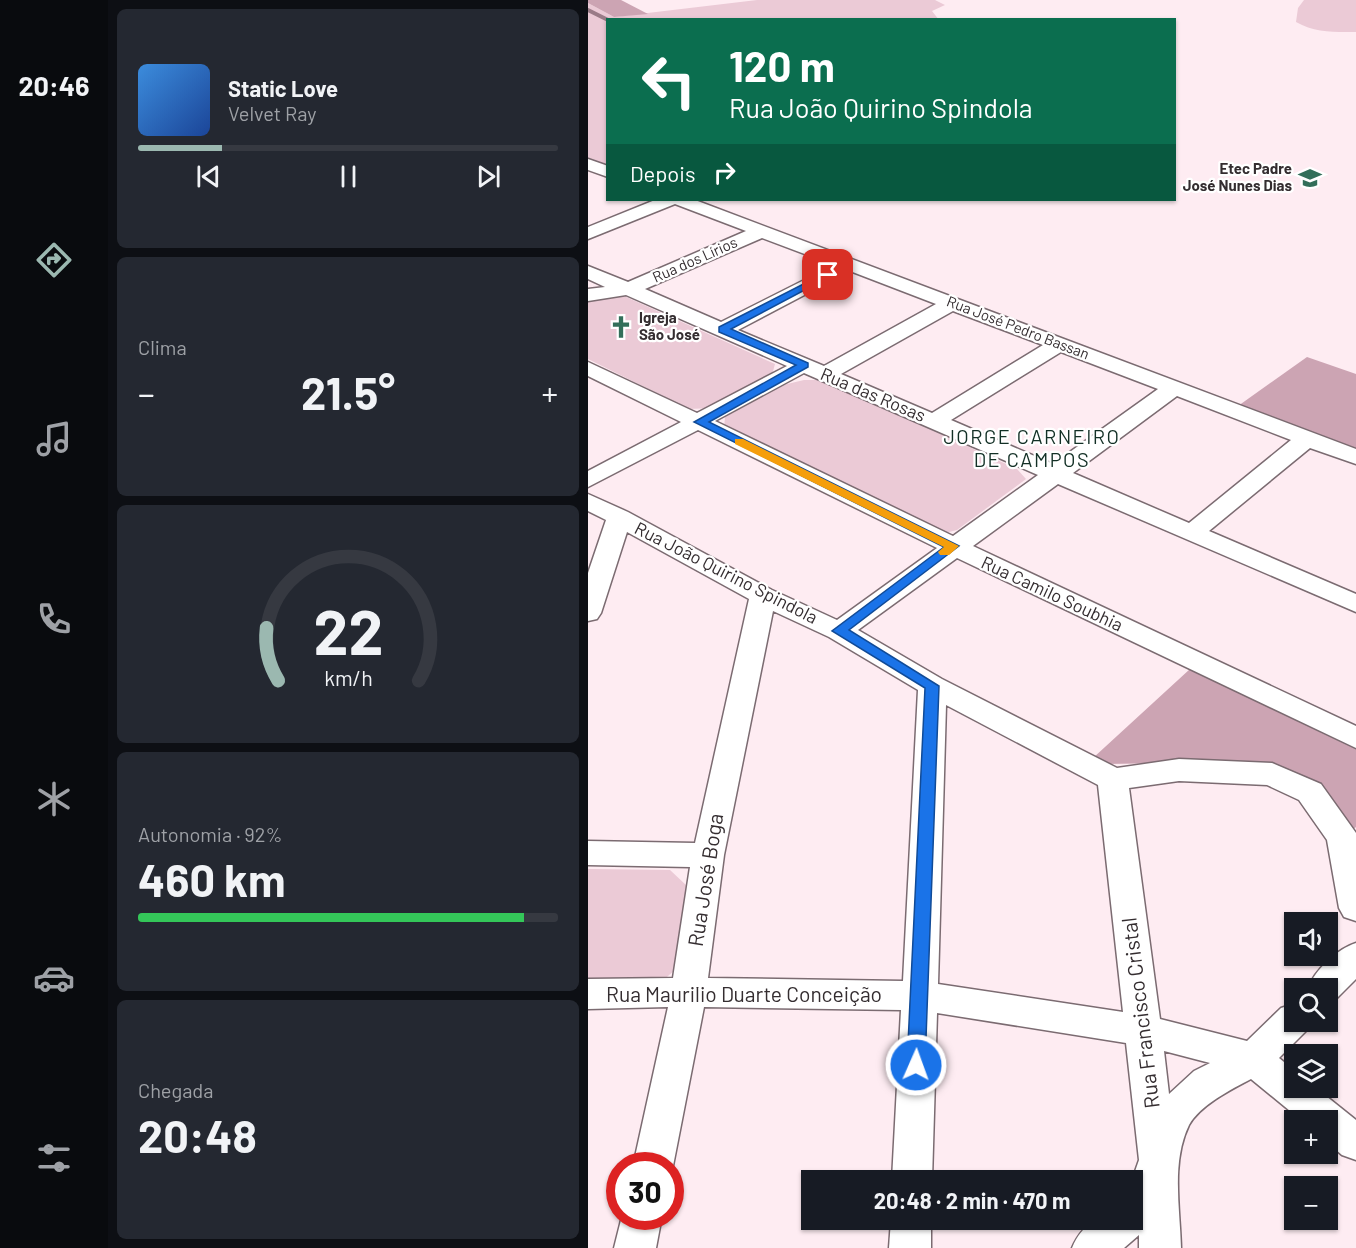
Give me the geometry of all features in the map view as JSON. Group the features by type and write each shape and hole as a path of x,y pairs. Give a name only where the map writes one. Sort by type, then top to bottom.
{"street":[{"path":"588,234 667,201"},
{"name":"Rua José Pedro Bassan","path":"683,201 1356,457"},
{"name":"Rua dos Lírios","path":"629,289 762,231"},
{"path":"722,330 850,264"},
{"name":"Rua das Rosas","path":"590,280 629,289 1191,534 1352,596"},
{"path":"825,374 952,303"},
{"path":"934,421 1060,344"},
{"path":"588,480 804,365"},
{"name":"Rua Camilo Soubhia","path":"588,368 952,546 1356,738"},
{"path":"839,631 952,546 1057,474 1174,388"},
{"path":"1191,534 1308,438"},
{"name":"Rua João Quirino Spindola","path":"588,501 763,596 839,631 932,686 1113,779"},
{"path":"588,613 619,517"},
{"name":"Rua José Boga","path":"656,1152 689,992 708,855 763,596"},
{"path":"912,1170 932,686"},
{"path":"1113,779 1179,770 1272,774 1310,792 1343,838 1356,908"},
{"name":"Rua Francisco Cristal","path":"1113,779 1159,1164 1160,1248"},
{"path":"588,853 708,855"},
{"path":"1335,978 1356,957"},
{"name":"Rua Maurilio Duarte Conceição","path":"588,994 689,992 918,996 1143,1030 1254,1059"},
{"path":"1143,1206 1174,1114 1207,1083 1254,1059 1284,1028"},
{"path":"1254,1059 1356,1143"},
{"path":"635,1248 639,1230"},
{"path":"910,1248 911,1230"},
{"path":"1093,1248 1115,1230"}],"shaded area":[{"path":"588,0 621,0 648,14 614,17 588,3"},
{"path":"757,0 935,0 945,5 932,11 937,18 606,18 606,167 588,160 588,3 614,17"},
{"path":"1304,0 1356,0 1356,32 1318,30 1296,22 1298,8"},
{"path":"605,294 624,296 775,364 772,375 712,408 689,409 588,359 588,297"},
{"path":"1307,357 1356,374 1356,449 1238,406"},
{"path":"804,380 823,380 1017,469 1026,479 957,530 945,533 724,428 725,417 783,385"},
{"path":"1190,669 1356,748 1356,827 1348,834 1315,790 1178,763 1104,764 1093,758"},
{"path":"588,869 670,870 687,886 676,969 660,983 588,982"}],"waterway":[{"path":"588,10 606,19"}],"slow traffic":[{"path":"739,442 952,546 944,552"}],"place":[{"name":"Etec Padre José Nunes Dias","path":"1310,178"},
{"name":"Igreja São José","path":"621,327"}],"district":[{"name":"JORGE CARNEIRO DE CAMPOS","path":"1032,448"}],"route":[{"path":"828,275 722,330 804,365 700,422 952,546 839,631 932,686 916,1065"}]}
